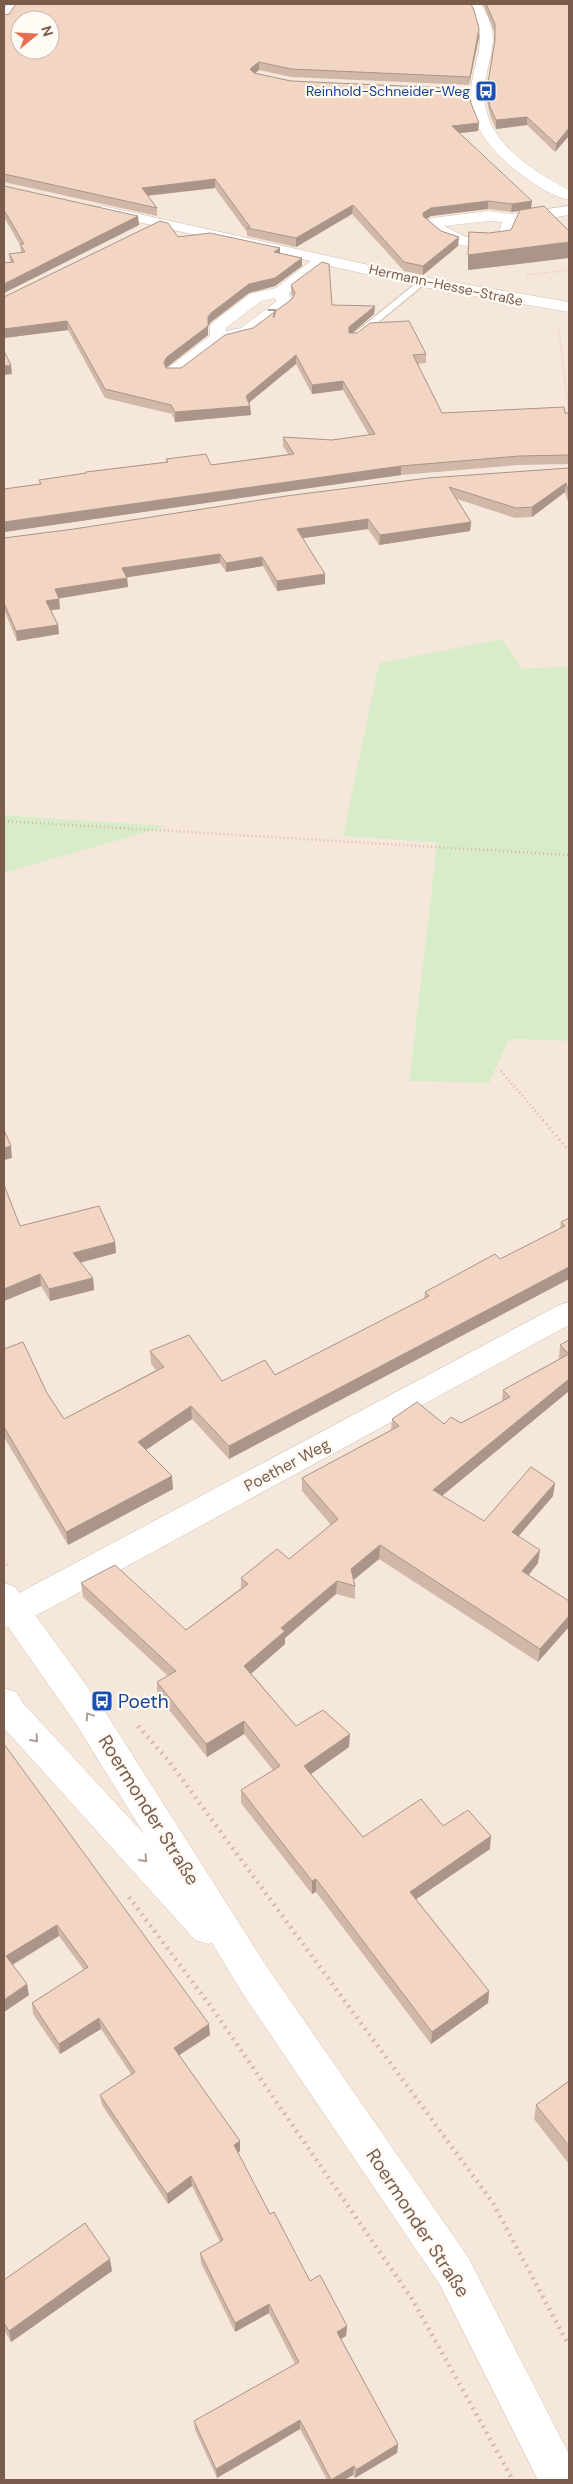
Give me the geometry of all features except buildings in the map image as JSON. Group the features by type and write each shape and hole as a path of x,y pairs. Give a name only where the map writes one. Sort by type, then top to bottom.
{"street":[{"path":"475,4 488,28 489,35 487,54 472,91 480,121 488,135 519,166 569,196"},
{"name":"Hermann-Hesse-Straße","path":"91,207 423,282 563,306"},
{"path":"511,218 569,211"},
{"path":"141,231 158,222"},
{"path":"218,338 218,326 256,297 281,292 324,259"},
{"path":"174,372 218,338 246,332 285,303 281,292"},
{"name":"Poether Weg","path":"14,1606 569,1312"},
{"name":"Roermonder Straße","path":"14,1606 90,1717 254,1979 454,2271 560,2480"},
{"name":"Roermonder Straße","path":"4,1702 11,1714 254,1979"}],"lane":[{"path":"353,339 423,282"}],"path":[{"path":"336,219 365,214"},
{"path":"563,306 569,415"},
{"path":"4,821 365,841 569,855"},
{"path":"501,1071 569,1151"},
{"path":"4,1560 14,1606"},
{"path":"136,1723 168,1760 492,2203 569,2346"},
{"path":"123,1889 212,2008 412,2299 513,2480"}],"shaded area":[{"path":"4,4 569,4 569,666 522,670 343,836 437,843 409,1081 509,1039 569,1041 569,2480 4,2480 4,873 166,826 4,815"}],"green space":[{"path":"502,639 522,669 569,666 569,1041 509,1039 489,1083 409,1081 437,843 343,836 379,663"},
{"path":"4,815 168,826 4,873"}],"place":[{"name":"Reinhold-Schneider-Weg","path":"486,91"},
{"name":"Poeth","path":"102,1701"}]}
